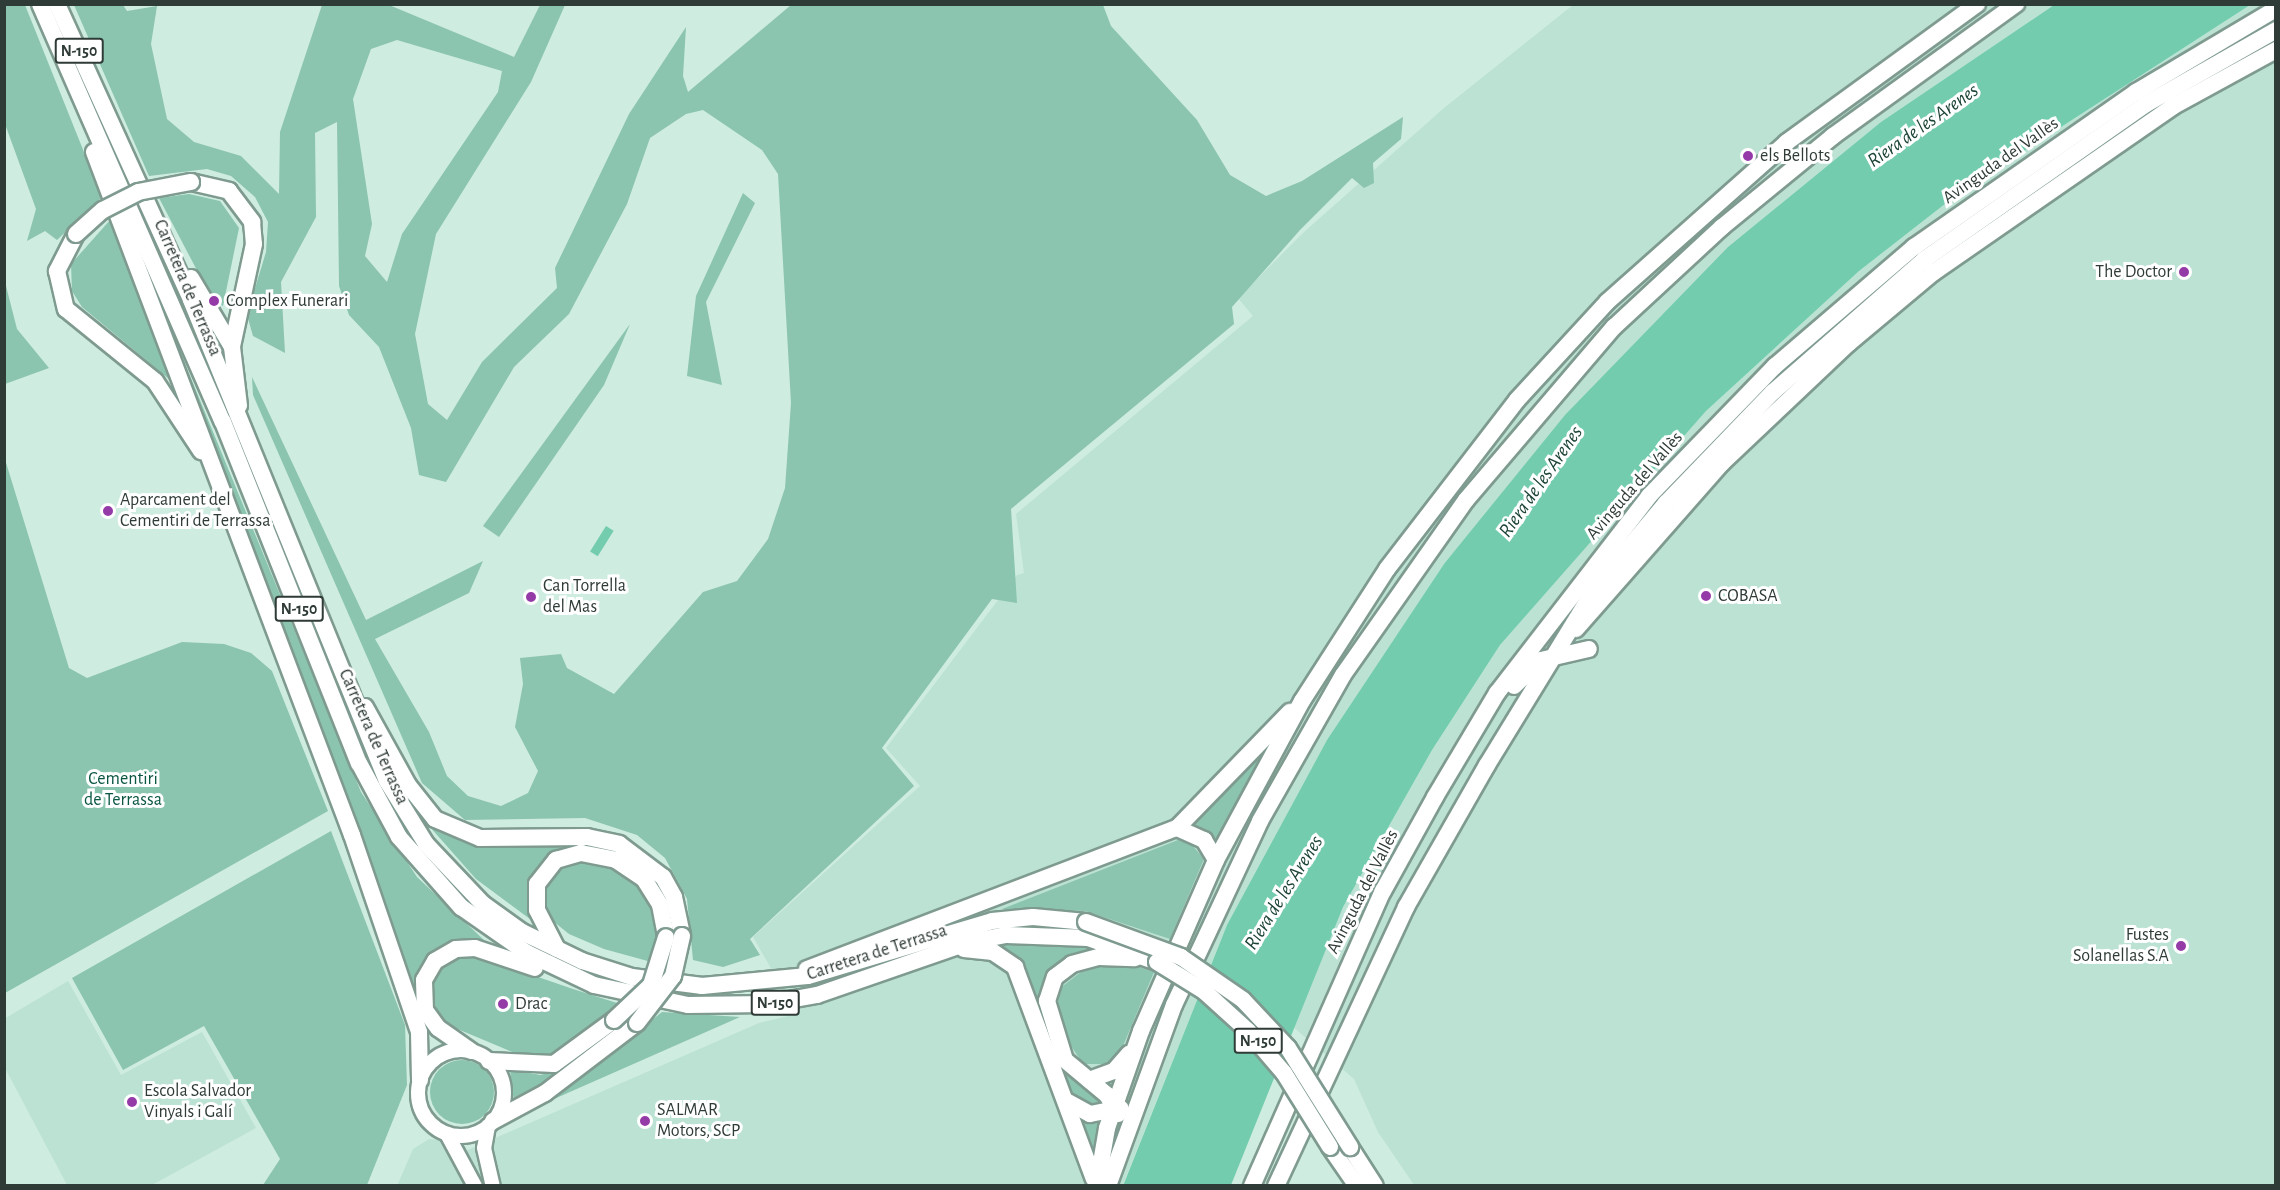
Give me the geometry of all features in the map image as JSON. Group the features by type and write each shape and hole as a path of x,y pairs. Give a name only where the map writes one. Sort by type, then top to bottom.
{"main road":[{"name":"Carretera de Terrassa","path":"40,4 165,286 384,813 429,875 474,918 527,953 594,985 669,1003 767,1004 837,989 951,950 1007,935 1087,930 1156,962 1204,991 1248,1031 1284,1073 1330,1147 1357,1185"},
{"name":"Carretera de Terrassa","path":"57,4 138,180 238,416 387,781 426,844 483,904 557,950 649,980 722,986 787,980 992,921 1049,918 1181,957 1243,1000 1288,1048 1375,1185"},
{"path":"1096,1185 1114,1109 1141,1031 1216,860 1302,701 1387,569 1486,438 1607,302 1787,142 1977,4"},
{"path":"1068,1102 1090,1114 1114,1109 1131,1098 1260,821 1321,713 1397,594 1532,417 1614,327 1766,189 1920,69 2016,4"},
{"name":"Avinguda del Vallès","path":"1252,1185 1383,891 1486,715 1553,616 1649,496 1821,323 2016,172 2136,92 2276,9"},
{"name":"Avinguda del Vallès","path":"1581,618 1625,550 1711,454 1886,290 2146,104 2276,30"},
{"path":"1276,1185 1406,908 1565,636 1722,463 1917,287 2037,196 2172,107 2276,50"},
{"path":"71,77 88,135 230,512 412,1009 420,1080"},
{"path":"138,180 232,347"},
{"path":"230,512 167,395 76,320 62,301 57,271 76,234 103,210 138,192 190,182 229,191 252,222 254,244 232,347 238,416"},
{"path":"1486,715 1526,672 1552,656 1592,652 1581,618"},
{"path":"334,652 408,785 435,819 480,838 587,837 619,844 663,877 676,903 673,976 637,1023 545,1093 491,1124"},
{"path":"787,980 849,950 1177,828 1302,701"},
{"path":"1177,828 1204,840 1216,860"},
{"path":"489,1060 554,1064 614,1020 651,985 674,936 660,905 644,879 616,860 581,853 556,861 537,884 537,910 557,950"},
{"path":"951,950 986,950 1011,962 1068,1102 1096,1185"},
{"path":"471,1051 432,1022 423,1001 428,970 449,951 487,951 594,985"},
{"path":"1116,1162 1114,1109 1060,1050 1047,1001 1059,973 1099,957 1156,962"},
{"path":"1089,1080 1120,1067 1141,1031"},
{"path":"1108,1185 1159,1041"},
{"path":"1330,1147 1349,1185"}],"street":[{"path":"475,1185 447,1134 421,1109 420,1080 445,1053 471,1051 489,1060 498,1072 504,1095 491,1124 484,1148 493,1185"},
{"path":"447,1134 469,1136 491,1124"}],"shaded area":[{"path":"1573,5 2054,5 1881,122 1728,247 1444,564 1327,740 1227,925 1123,1185 397,1186 413,1149 429,1139 439,1140 454,1156 759,1023 797,1014 753,937 920,786 886,748 1017,575 1024,573 1016,514 1253,316 1238,298 1304,232 1444,108"},
{"path":"2250,5 2275,5 2275,1185 1414,1185 1378,1132 1354,1079 1292,1026 1343,907 1432,750 1500,645 1706,411 1859,271 1959,193"},
{"name":"Escola Salvador Vinyals i Galí","path":"68,981 121,1075 202,1032 256,1128 152,1185 67,1185 5,1068 4,1019"}],"green space":[{"path":"5,5 25,5 102,197 57,240 45,231 27,241 36,209 5,124"},
{"path":"74,5 123,5 127,11 157,6 151,44 167,119 194,142 241,156 279,194 280,132 322,5 389,5 514,57 540,5 565,5 531,82 436,234 415,334 428,404 447,420 482,362 557,288 555,268 629,114 686,27 683,76 688,92 791,5 1103,5 1111,26 1197,120 1230,175 1266,196 1302,181 1403,117 1401,139 1373,163 1374,183 1364,188 1352,178 1300,230 1232,307 1234,324 1011,509 1017,603 992,599 882,748 914,786 750,939 760,955 723,967 693,960 687,899 665,858 637,835 585,818 465,820 422,783 253,395 252,377 366,620 483,561 469,593 375,639 429,732 447,776 468,796 501,806 528,793 538,771 515,727 523,684 520,658 561,654 567,668 614,694 703,592 737,581 768,539 785,488 791,403 778,174 762,150 703,110 686,114 650,138 627,204 569,314 514,367 446,482 419,475 411,428 379,347 349,315 339,286 337,122 315,133 316,217 281,282 285,353 253,336 247,315 266,252 268,222 255,197 231,176 207,169 149,176","holes":["397,40 502,71 498,92 402,234 387,282 365,256 372,224 353,99 371,49"]},
{"path":"743,193 755,203 706,302 722,385 687,376 696,296"},
{"path":"189,194 220,201 239,228 223,306 211,297 159,198"},
{"path":"111,219 175,384 82,307 72,291 71,264"},
{"path":"5,282 17,329 49,368 5,384"},
{"path":"158,298 361,792 417,877 485,941 452,941 439,948 422,966 412,991 331,753"},
{"path":"630,324 604,385 499,537 483,526"},
{"name":"Cementiri de Terrassa","path":"4,456 69,668 87,678 182,642 224,644 251,653 272,671 328,811 5,993"},
{"path":"1265,750 1233,809 1215,845 1191,826"},
{"path":"430,827 478,845 587,844 561,849 537,867 527,895 530,919 476,879"},
{"path":"331,831 405,1025 407,1085 367,1185 263,1185 280,1159 204,1026 123,1070 72,978"},
{"path":"1178,840 1192,845 1204,859 1170,939 1085,911 1002,909"},
{"path":"575,860 618,868 643,889 658,929 655,963 604,949 569,934 548,917 543,890 558,867"},
{"path":"1015,942 1086,946 1098,949 1071,957 1045,982 1039,1005 1020,962 998,945"},
{"path":"477,956 620,1004 552,1056 522,1056 448,1025 434,1011 430,986 440,966 455,957"},
{"path":"1133,965 1154,972 1123,1046 1108,1064 1083,1064 1064,1035 1055,1006 1059,989 1086,968"},
{"path":"662,1012 740,1017 529,1110 622,1044"},
{"path":"456,1060 468,1060 485,1069 492,1080 494,1092 492,1104 485,1115 468,1124 456,1124 444,1119 435,1110 430,1098 430,1086 435,1074 444,1065"},
{"path":"1061,1068 1064,1068 1107,1105 1091,1107 1074,1096"},
{"path":"510,1069 540,1075 564,1069 514,1103"},
{"path":"1078,1115 1106,1120 1095,1165 1089,1143"}],"water":[{"name":"Riera de les Arenes","path":"2054,5 2250,5 1959,193 1859,271 1706,411 1500,645 1432,750 1343,907 1231,1185 1123,1186 1227,925 1327,740 1444,564 1565,415 1728,247 1881,122"},
{"path":"606,526 614,531 598,556 590,551"}],"place":[{"name":"els Bellots","path":"1748,156"},
{"name":"The Doctor","path":"2184,272"},
{"name":"Complex Funerari","path":"214,301"},
{"name":"Aparcament del Cementiri de Terrassa","path":"108,511"},
{"name":"COBASA","path":"1706,596"},
{"name":"Can Torrella del Mas","path":"531,597"},
{"name":"Fustes Solanellas S.A","path":"2181,946"},
{"name":"Drac","path":"503,1004"},
{"name":"Escola Salvador Vinyals i Galí","path":"132,1102"},
{"name":"SALMAR Motors, SCP","path":"645,1121"}]}
